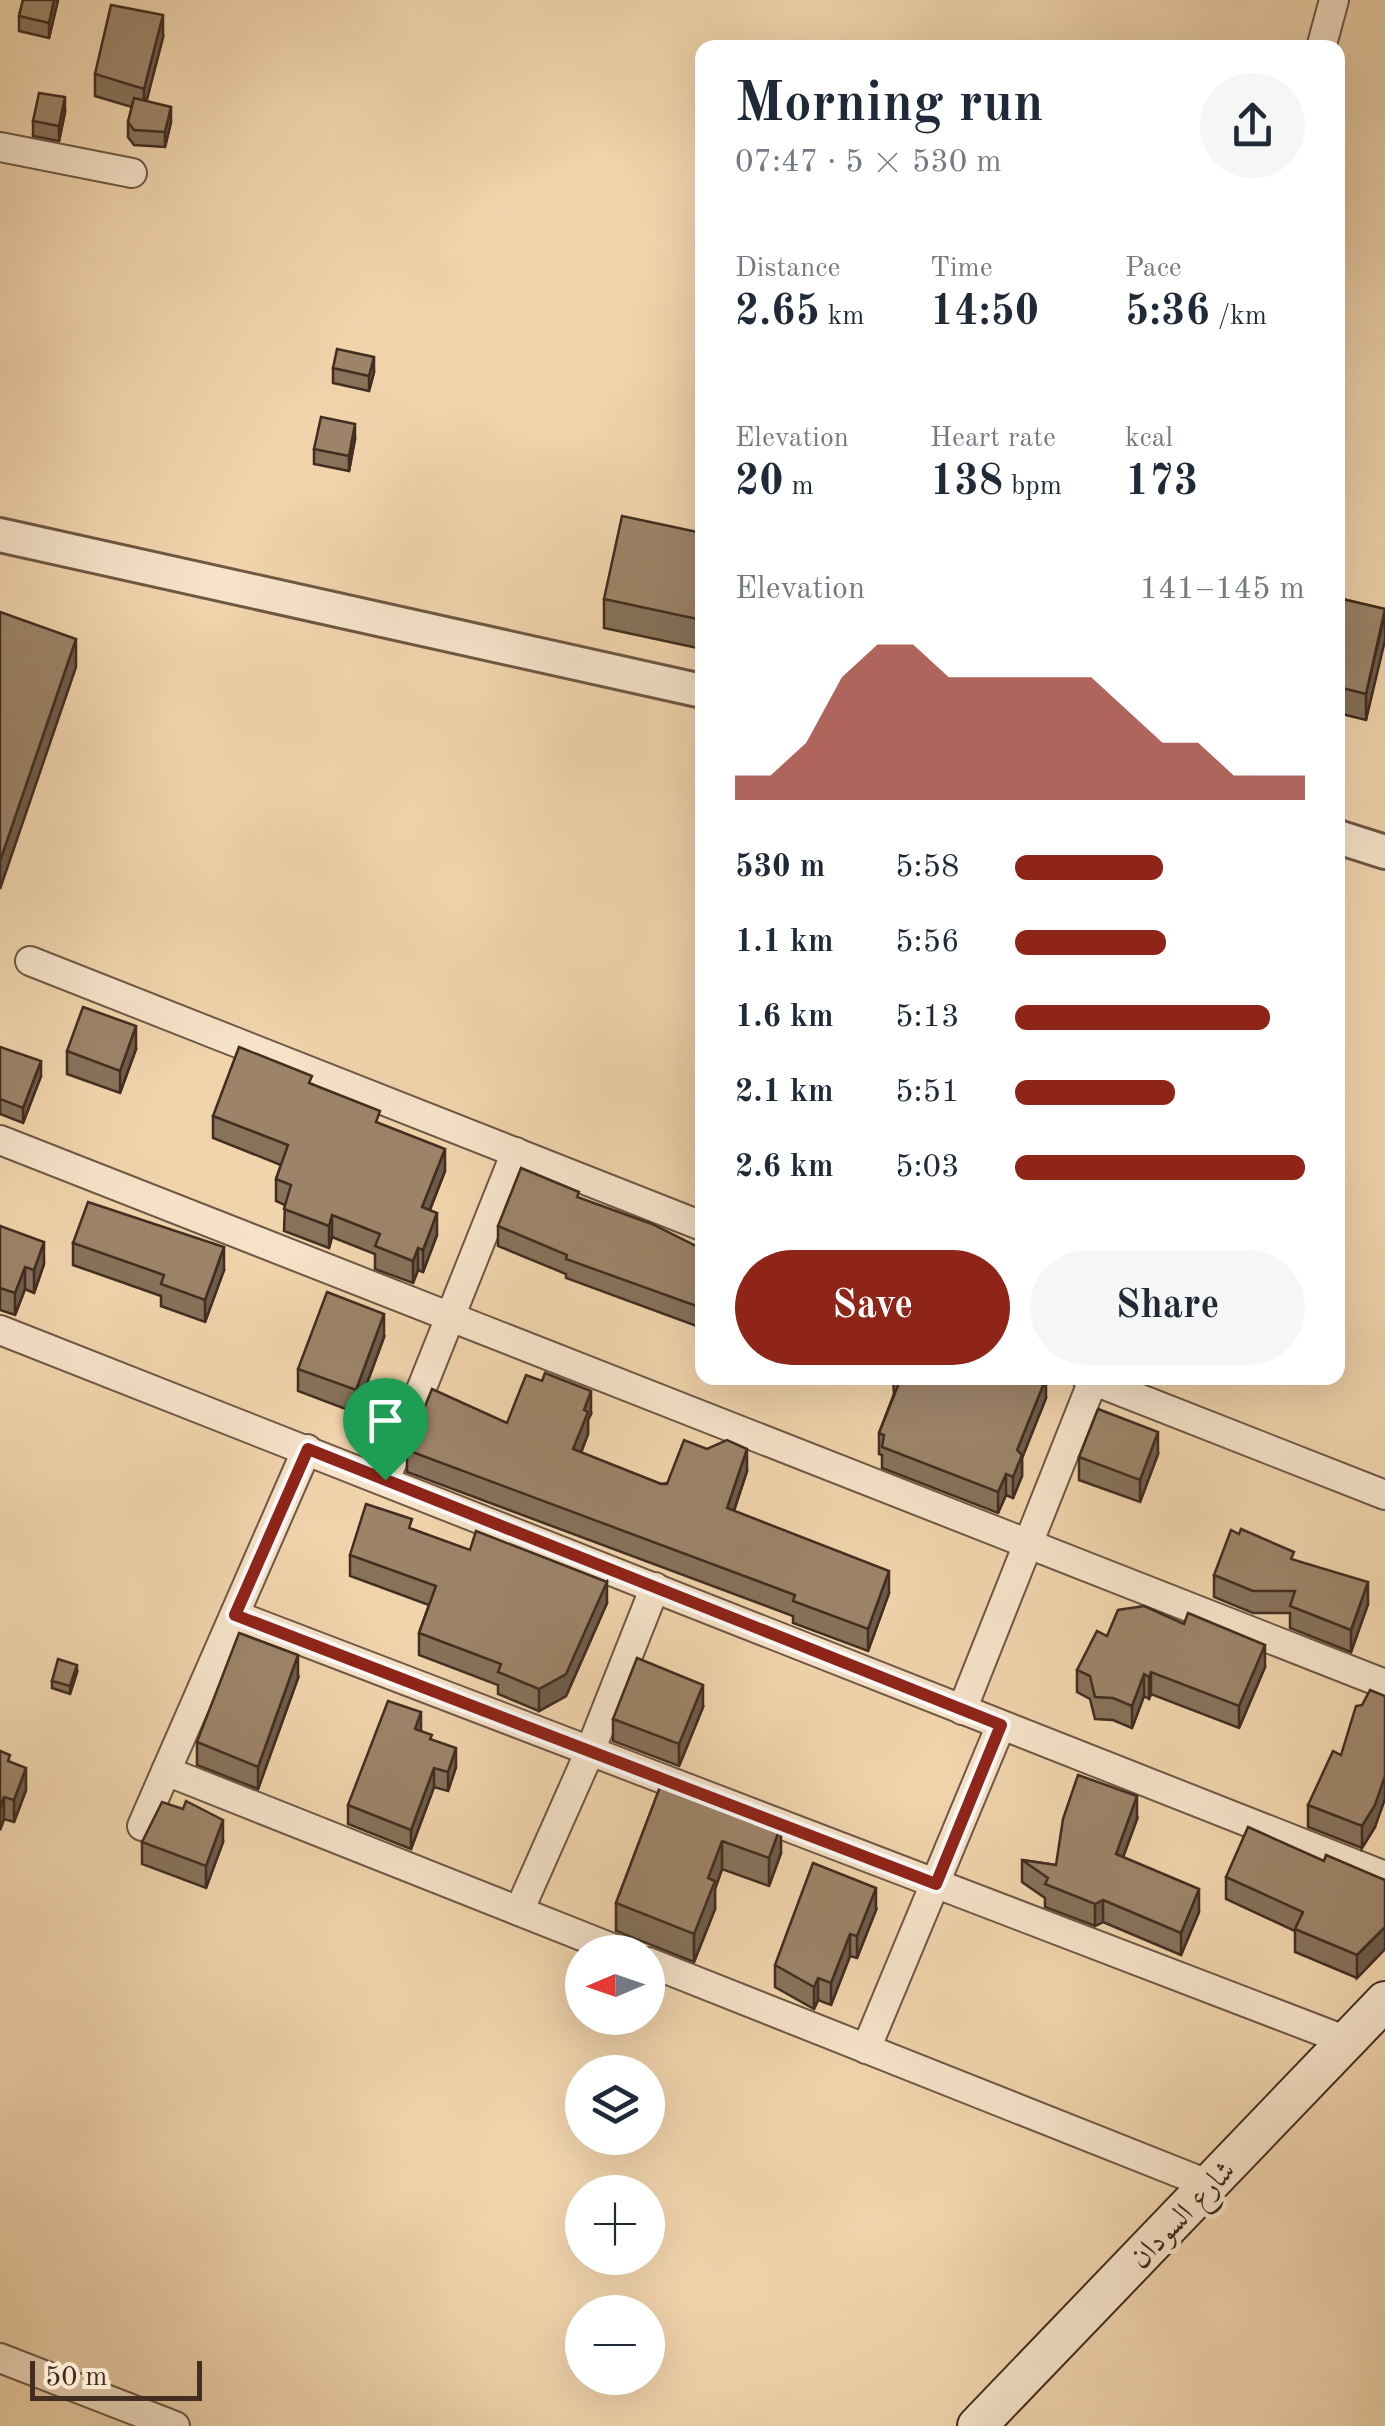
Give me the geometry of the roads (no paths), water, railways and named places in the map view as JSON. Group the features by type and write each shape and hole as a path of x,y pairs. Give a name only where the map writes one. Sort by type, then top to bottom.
{"main road":[{"name":"شارع السودان","path":"977,2426 1385,2001"}],"street":[{"path":"1323,40 1334,0"},
{"path":"0,146 132,174"},
{"path":"0,535 695,690"},
{"path":"1345,840 1385,852"},
{"path":"30,961 695,1223"},
{"path":"0,1140 1385,1684"},
{"path":"385,1480 516,1152"},
{"path":"0,1330 1385,1876"},
{"path":"962,1710 1088,1385"},
{"path":"1108,1385 1385,1496"},
{"path":"142,1826 308,1449"},
{"path":"518,1912 590,1751 654,1586"},
{"path":"235,1615 1347,2041"},
{"path":"866,2049 1001,1725"},
{"path":"166,1772 578,1935"},
{"path":"665,1969 1210,2185"},
{"path":"0,2358 175,2426"}]}
